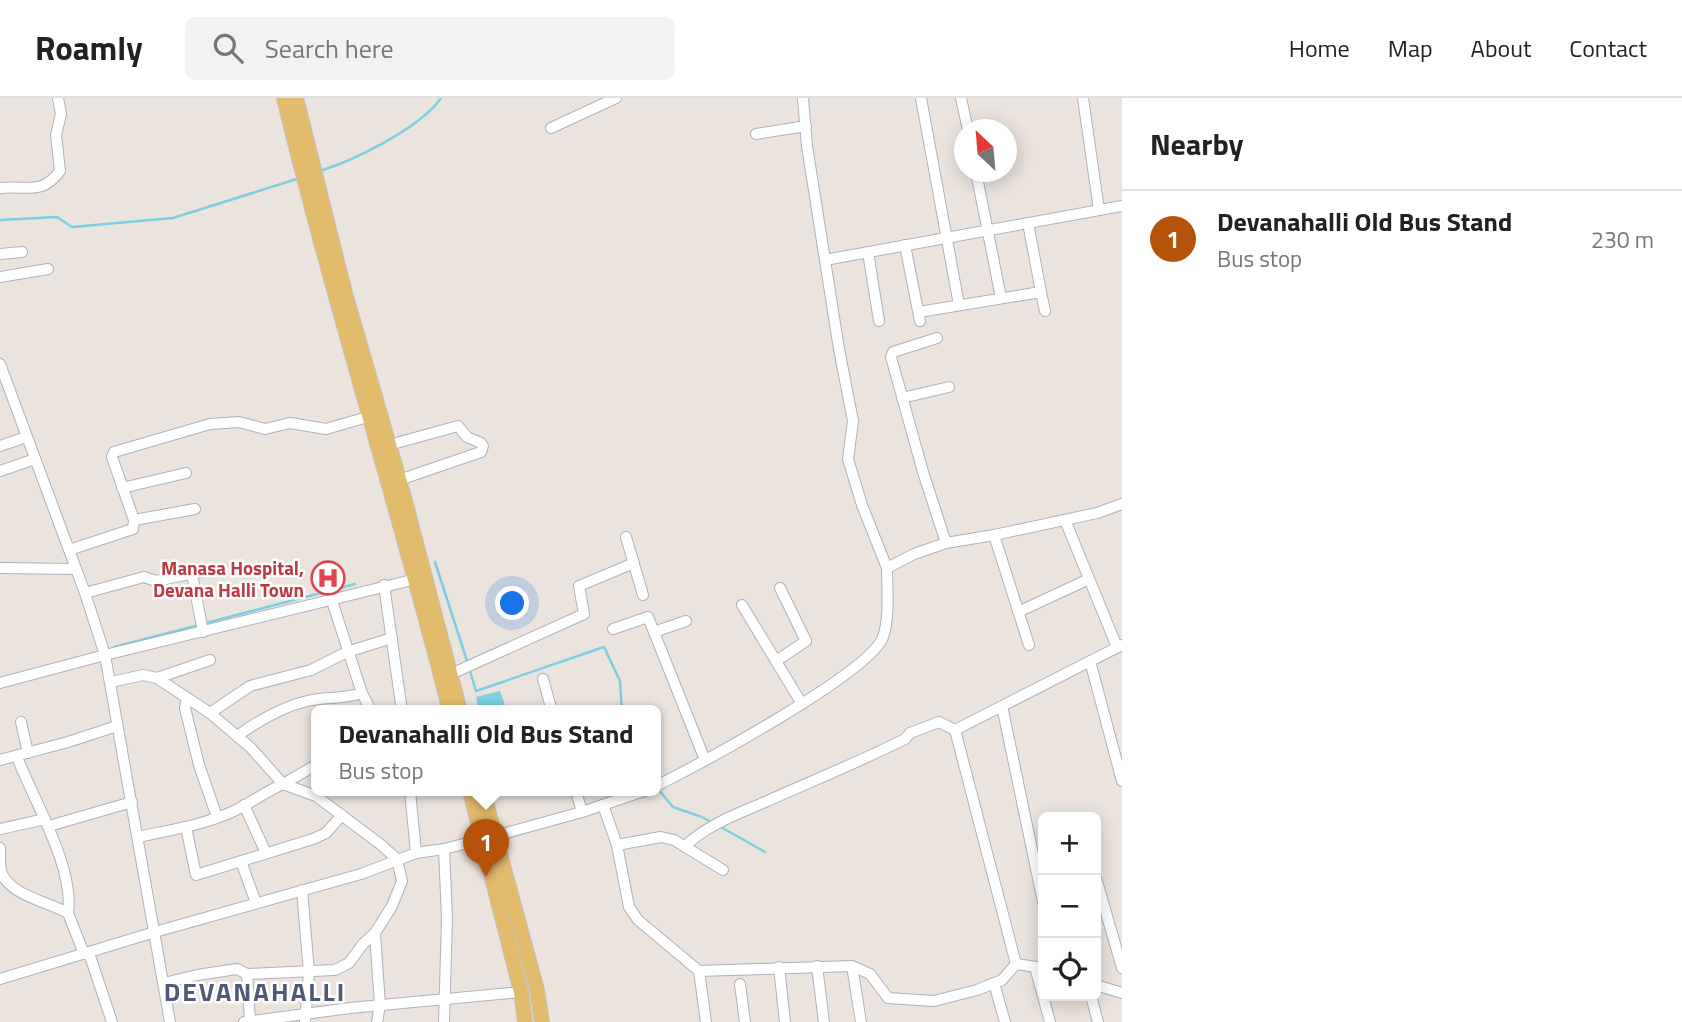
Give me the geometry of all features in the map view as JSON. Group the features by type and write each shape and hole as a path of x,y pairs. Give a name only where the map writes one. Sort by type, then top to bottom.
{"main road":[{"path":"284,98 307,164"},
{"path":"296,98 307,164 346,337 459,705"},
{"path":"313,190 400,480 449,705"},
{"path":"472,796 489,837 537,990 542,1022"},
{"path":"484,796 489,837 525,1022"}],"street":[{"path":"0,188 38,188 47,185 60,171 56,130 61,123 58,98"},
{"path":"551,128 616,98"},
{"path":"661,783 802,704 863,663 883,639 887,613 887,568 862,505 848,459 853,421 825,260 803,98"},
{"path":"921,98 959,305"},
{"path":"961,98 966,119"},
{"path":"1083,98 1099,210"},
{"path":"756,134 806,126"},
{"path":"978,182 1001,298"},
{"path":"825,260 1122,206"},
{"path":"1028,223 1045,311"},
{"path":"905,245 920,316 959,305 1041,292"},
{"path":"0,254 22,252"},
{"path":"868,252 880,321"},
{"path":"0,277 48,269"},
{"path":"937,338 891,354 923,472 946,543"},
{"path":"0,364 85,593 104,652 170,1022"},
{"path":"902,398 949,387"},
{"path":"69,550 133,529 134,520 112,457 114,452 210,424 239,422 265,429 290,424 326,429 371,416"},
{"path":"389,445 458,426 467,437 483,446 481,452 400,480"},
{"path":"0,446 26,437"},
{"path":"0,471 34,459"},
{"path":"122,488 186,473"},
{"path":"887,568 914,554 946,543 994,536 1122,505"},
{"path":"134,520 195,509"},
{"path":"955,730 1119,646 1065,520"},
{"path":"994,536 1029,645"},
{"path":"626,537 643,596"},
{"path":"451,674 584,614 579,586 582,582 634,563"},
{"path":"0,568 76,569"},
{"path":"85,593 144,577 156,581 209,570"},
{"path":"192,574 203,632"},
{"path":"0,683 104,652 203,632 420,578"},
{"path":"1018,612 1089,579"},
{"path":"384,585 401,705"},
{"path":"776,661 806,641 780,588"},
{"path":"331,598 347,653 368,705"},
{"path":"742,605 802,704"},
{"path":"613,629 649,617 705,760"},
{"path":"654,632 685,621"},
{"path":"210,713 250,686 311,670 347,653 392,638"},
{"path":"157,678 210,660"},
{"path":"1090,661 1122,781"},
{"path":"111,682 142,675 157,678 210,713 251,748 283,784 311,794"},
{"path":"543,679 550,705"},
{"path":"237,736 260,720 309,700 340,699 362,693"},
{"path":"187,698 185,708 199,765 216,817"},
{"path":"1002,706 1038,878"},
{"path":"21,722 23,755 68,888 68,913 112,1022"},
{"path":"685,846 703,830 715,824 787,790 856,764 905,739 911,733 939,723 955,730"},
{"path":"0,760 117,726"},
{"path":"955,730 1016,964"},
{"path":"138,838 216,817 244,805 311,768"},
{"path":"164,983 237,969 247,974 335,970 349,963 375,933 392,906 402,881 397,859 316,796"},
{"path":"410,796 415,853"},
{"path":"577,796 582,812"},
{"path":"0,979 360,874 415,853 444,849 582,812 630,796"},
{"path":"0,829 47,823 132,802"},
{"path":"244,805 266,853"},
{"path":"603,806 617,845 629,907 638,920 699,971 706,1022"},
{"path":"186,827 196,875 326,833 342,815"},
{"path":"617,845 661,836 685,846 723,870"},
{"path":"0,848 1,872 23,894 68,913"},
{"path":"444,849 447,918 444,1022"},
{"path":"241,861 256,903"},
{"path":"302,890 309,972 305,1018"},
{"path":"1101,895 1122,968"},
{"path":"375,933 380,1005 377,1022"},
{"path":"1016,964 1038,967"},
{"path":"699,971 852,966 870,974 888,998 934,1002 1002,980 1016,964"},
{"path":"852,966 861,1022"},
{"path":"779,967 785,1022"},
{"path":"817,967 824,1022"},
{"path":"247,974 257,1021"},
{"path":"994,983 1005,1022"},
{"path":"740,984 745,1022"},
{"path":"1101,987 1122,993"},
{"path":"244,1022 305,1018 380,1005 521,992"},
{"path":"1046,1001 1050,1022"},
{"path":"1092,1001 1098,1022"}],"water":[{"path":"500,691 505,705 478,705 476,697"}],"waterway":[{"path":"320,171 386,142 418,121 441,98"},
{"path":"0,220 57,217 72,227 173,218 300,178"},
{"path":"435,562 467,661"},
{"path":"206,623 355,584"},
{"path":"114,647 199,625"},
{"path":"470,671 476,691 604,647 620,681 622,705"},
{"path":"661,793 673,807 713,823"},
{"path":"719,826 765,852"}],"place":[{"name":"Manasa Hospital, Devana Halli Town","path":"328,578"},
{"name":"Devanahalli Old Bus Stand","path":"486,877"}],"district":[{"name":"DEVANAHALLI","path":"255,991"}]}
